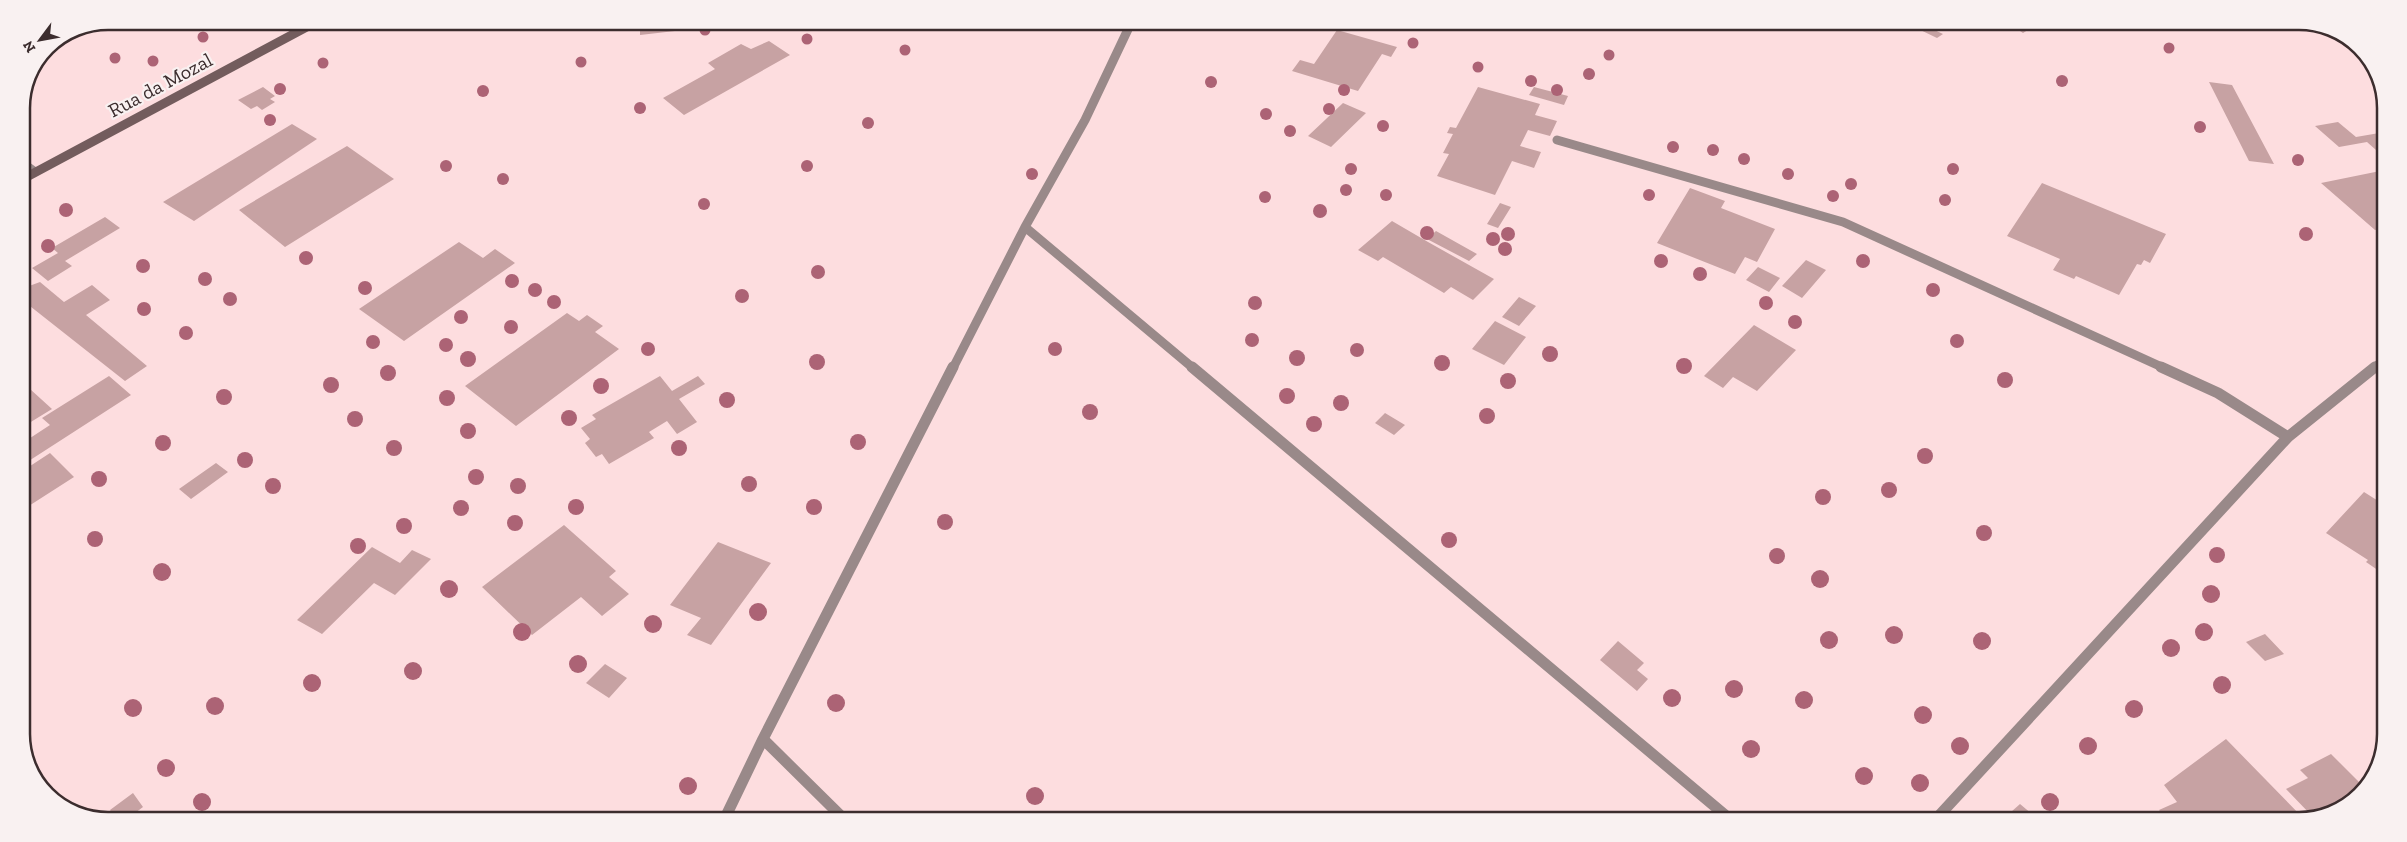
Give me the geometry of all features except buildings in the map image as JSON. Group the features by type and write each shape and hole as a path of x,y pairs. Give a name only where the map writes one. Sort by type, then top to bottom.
{"main road":[{"name":"Rua da Mozal","path":"30,175 301,30"}],"street":[{"path":"728,812 762,739 1025,227 1085,120 1128,30"},
{"path":"1557,140 1843,222 2218,393 2288,437"},
{"path":"30,168 35,172"},
{"path":"1025,227 1721,812"},
{"path":"1942,812 2288,437 2377,366"},
{"path":"762,739 837,812"}]}
